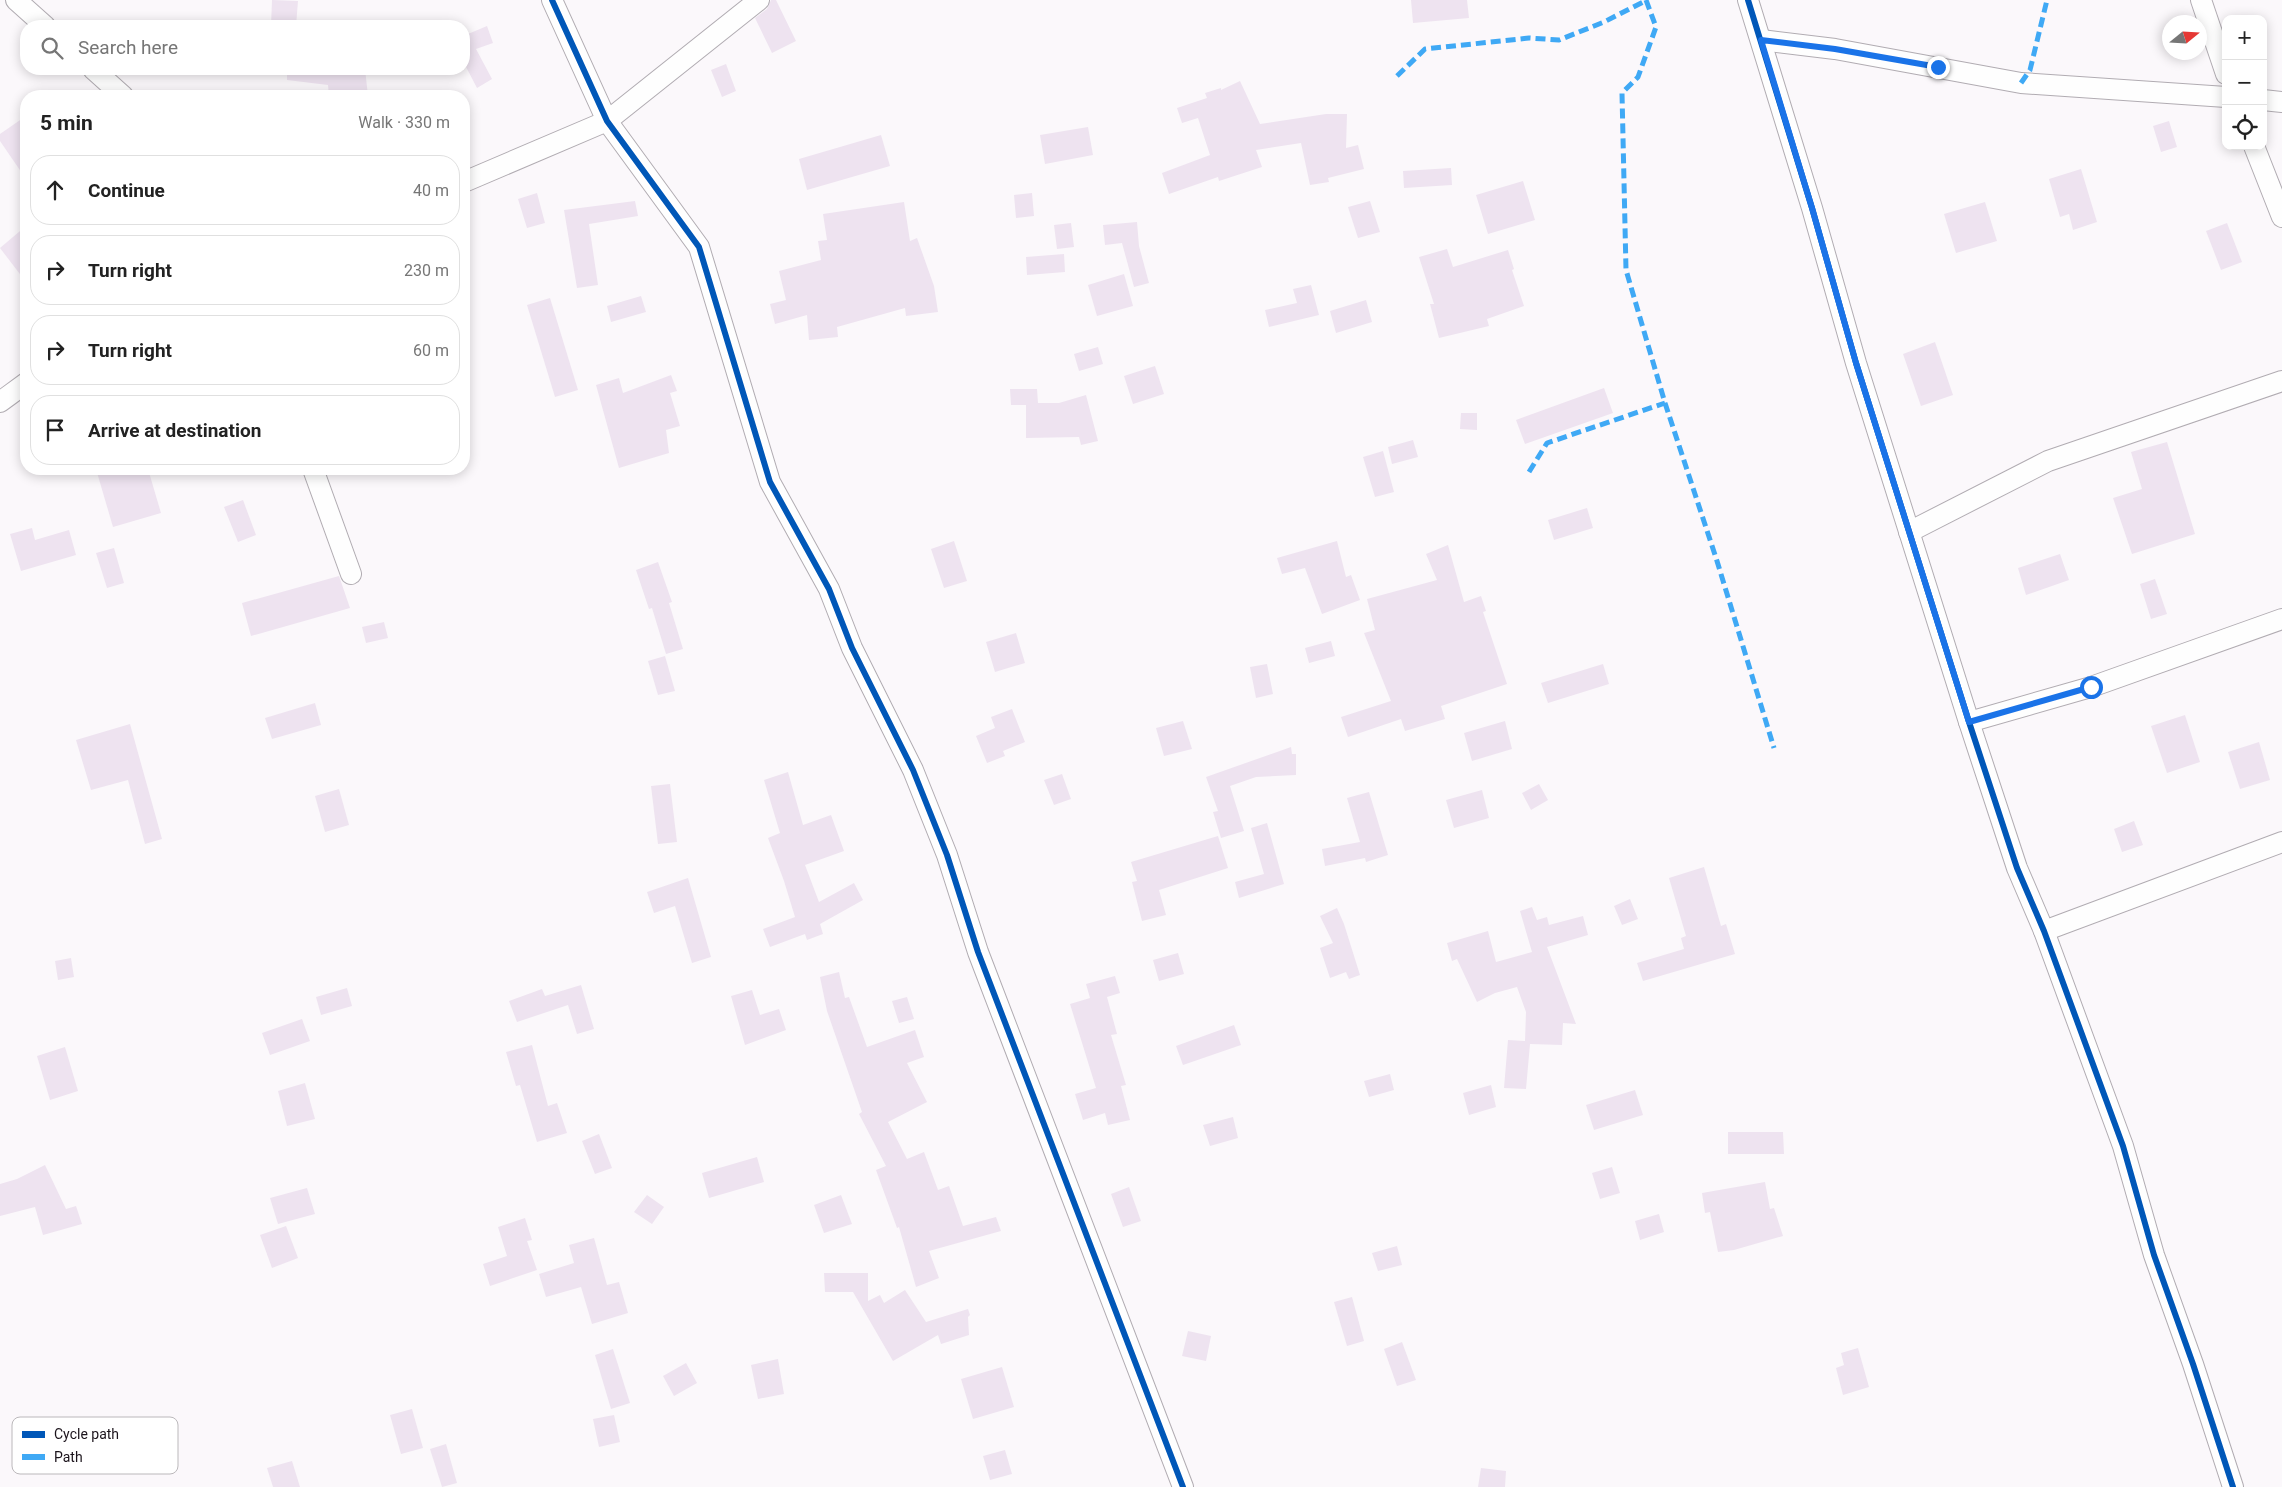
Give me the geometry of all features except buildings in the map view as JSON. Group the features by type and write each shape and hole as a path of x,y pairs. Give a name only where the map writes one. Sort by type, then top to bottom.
{"street":[{"path":"16,0 38,20"},
{"path":"552,0 607,122 699,247 770,482 829,590 852,648 913,770 947,855 978,952 1183,1487"},
{"path":"470,179 607,122 759,0"},
{"path":"1748,0 1812,208 1856,363 1969,722 2017,868 2044,931 2123,1146 2154,1255 2193,1364 2233,1487"},
{"path":"2201,0 2222,62"},
{"path":"1761,40 1835,49 2022,83 2222,97"},
{"path":"100,75 116,90"},
{"path":"2267,100 2282,102"},
{"path":"2256,150 2282,217"},
{"path":"1908,532 2048,461 2282,381"},
{"path":"0,402 20,387"},
{"path":"316,475 352,574"},
{"path":"1969,722 2091,687 2282,619"},
{"path":"2044,931 2282,842"}],"marked path":[{"path":"1646,0 1656,27 1638,77 1622,93 1626,270 1665,403 1717,561 1774,748"},
{"path":"1397,76 1425,49 1529,38 1559,40 1604,22 1647,0"},
{"path":"2021,83 2030,70 2047,0"},
{"path":"1529,472 1547,443 1665,403"}],"cycle path":[{"path":"552,0 607,121 699,247 770,482 829,589 852,648 913,770 947,855 978,952 1183,1487"},
{"path":"1748,0 1812,208 1856,363 1969,722 2017,868 2044,931 2123,1146 2154,1255 2193,1364 2233,1487"}],"route":[{"path":"1938,67 1835,49 1761,40 1812,208 1856,363 1969,722 2091,687"}]}
